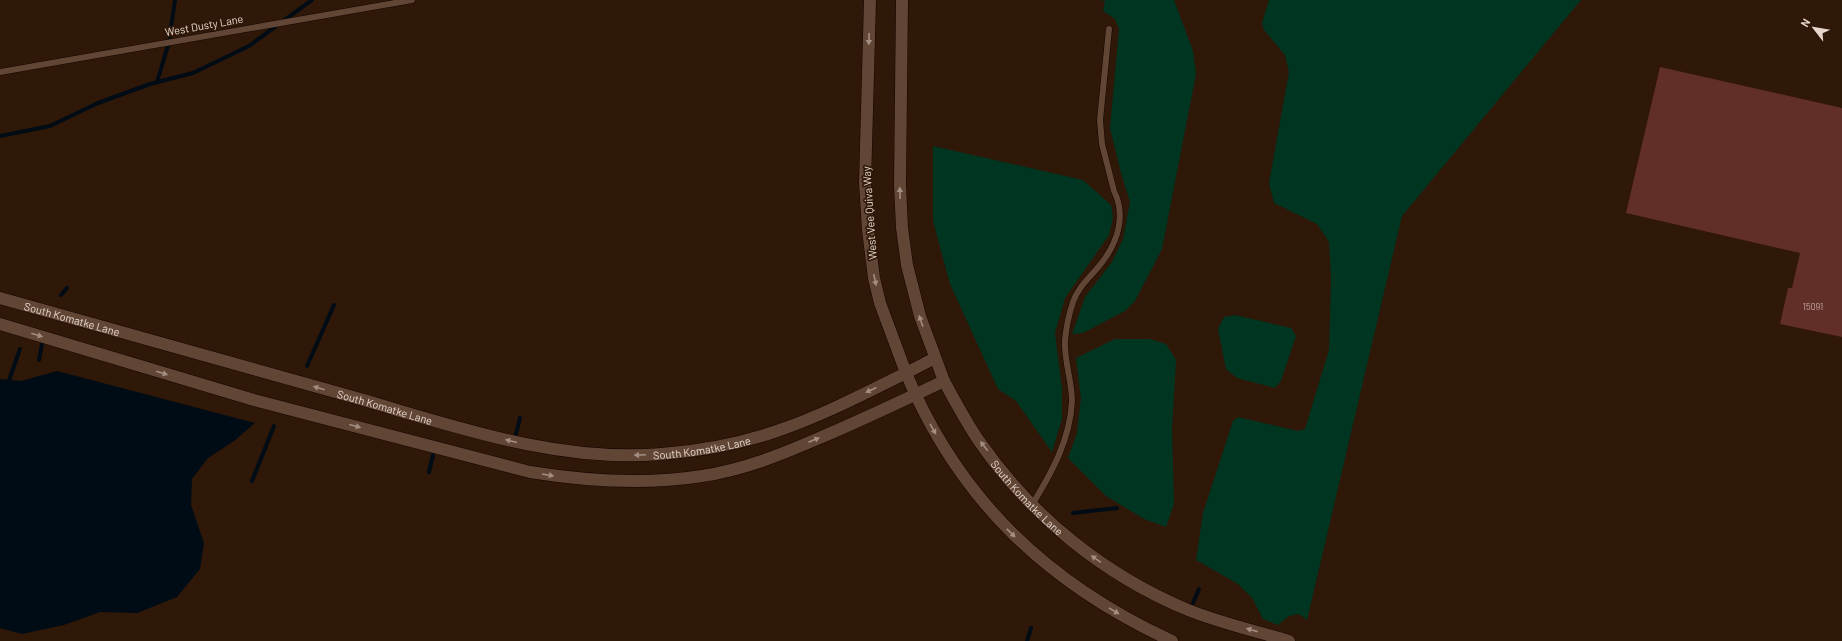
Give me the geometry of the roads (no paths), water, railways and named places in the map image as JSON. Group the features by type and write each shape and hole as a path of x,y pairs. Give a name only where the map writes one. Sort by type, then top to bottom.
{"street":[{"name":"West Vee Quiva Way","path":"870,0 865,183 868,230 874,278 880,303 915,395"},
{"path":"902,0 900,185 902,228 907,265 934,358"},
{"name":"South Komatke Lane","path":"0,298 470,430 531,445 592,455 628,456 662,454 707,448 778,431 859,396 934,358 944,381 980,441 1015,486 1032,505 1079,547 1117,573 1159,597 1217,620 1289,641"},
{"path":"0,324 254,400 524,470 568,478 601,480 674,480 731,470 778,456 857,422 944,381"},
{"path":"915,395 932,428 952,461 991,512 1012,534 1060,576 1143,628 1172,641"}],"lane":[{"name":"West Dusty Lane","path":"0,72 412,0"},
{"path":"1032,505 1060,455 1070,423 1071,393 1065,342 1073,302 1085,282 1111,249 1118,231 1121,214 1118,198 1114,191 1102,144 1100,120 1109,29"}],"waterway":[{"path":"157,82 169,42 175,0"},
{"path":"0,136 50,126 98,103 150,84 193,73 249,46 312,0"},
{"path":"61,295 67,288"},
{"path":"307,366 334,305"},
{"path":"39,360 42,344"},
{"path":"8,383 20,349"},
{"path":"516,434 520,418"},
{"path":"252,481 274,426"},
{"path":"429,472 433,455"},
{"path":"1073,513 1117,508"},
{"path":"1193,603 1199,589"},
{"path":"1027,641 1031,628"}]}
